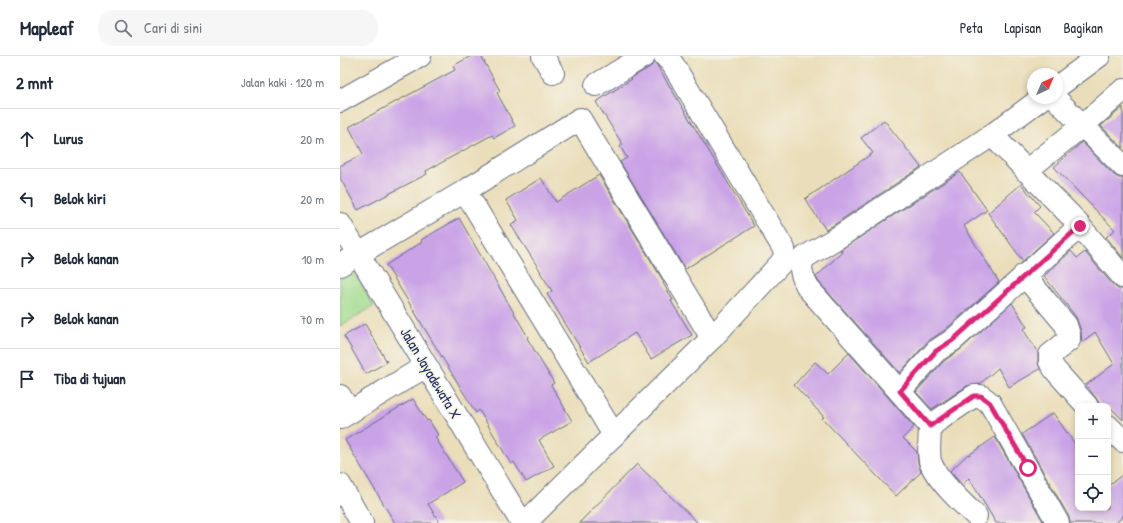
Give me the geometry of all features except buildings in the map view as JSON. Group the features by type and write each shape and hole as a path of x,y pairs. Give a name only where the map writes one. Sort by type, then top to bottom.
{"street":[{"path":"340,102 420,56"},
{"path":"596,85 644,56"},
{"path":"525,523 712,338 781,263 785,256 784,249 672,63 665,56"},
{"path":"1063,83 1099,56"},
{"path":"1026,171 1082,126 1123,90"},
{"path":"976,516 956,497 935,471 930,460 930,426 808,288 803,279 801,262 805,257 840,236 992,135 1034,104"},
{"path":"1061,104 1123,166"},
{"path":"340,265 465,191 580,120 712,338"},
{"path":"992,135 1080,226 1123,277"},
{"path":"465,191 614,435"},
{"name":"Jalan Jayadewata X","path":"340,224 522,523"},
{"path":"900,391 936,351 953,340 1080,226"},
{"path":"1024,275 1066,326 1069,340 1050,356 1050,362 1055,370 1084,403"},
{"path":"343,409 426,366"},
{"path":"930,426 974,396 981,396 990,403 1058,523"},
{"path":"1111,429 1123,441"},
{"path":"340,485 362,523"}],"green space":[{"path":"353,271 374,306 340,326 340,279"}],"route":[{"path":"1028,468 990,403 981,396 974,396 930,426 900,391 936,351 953,340 1080,226"}]}
